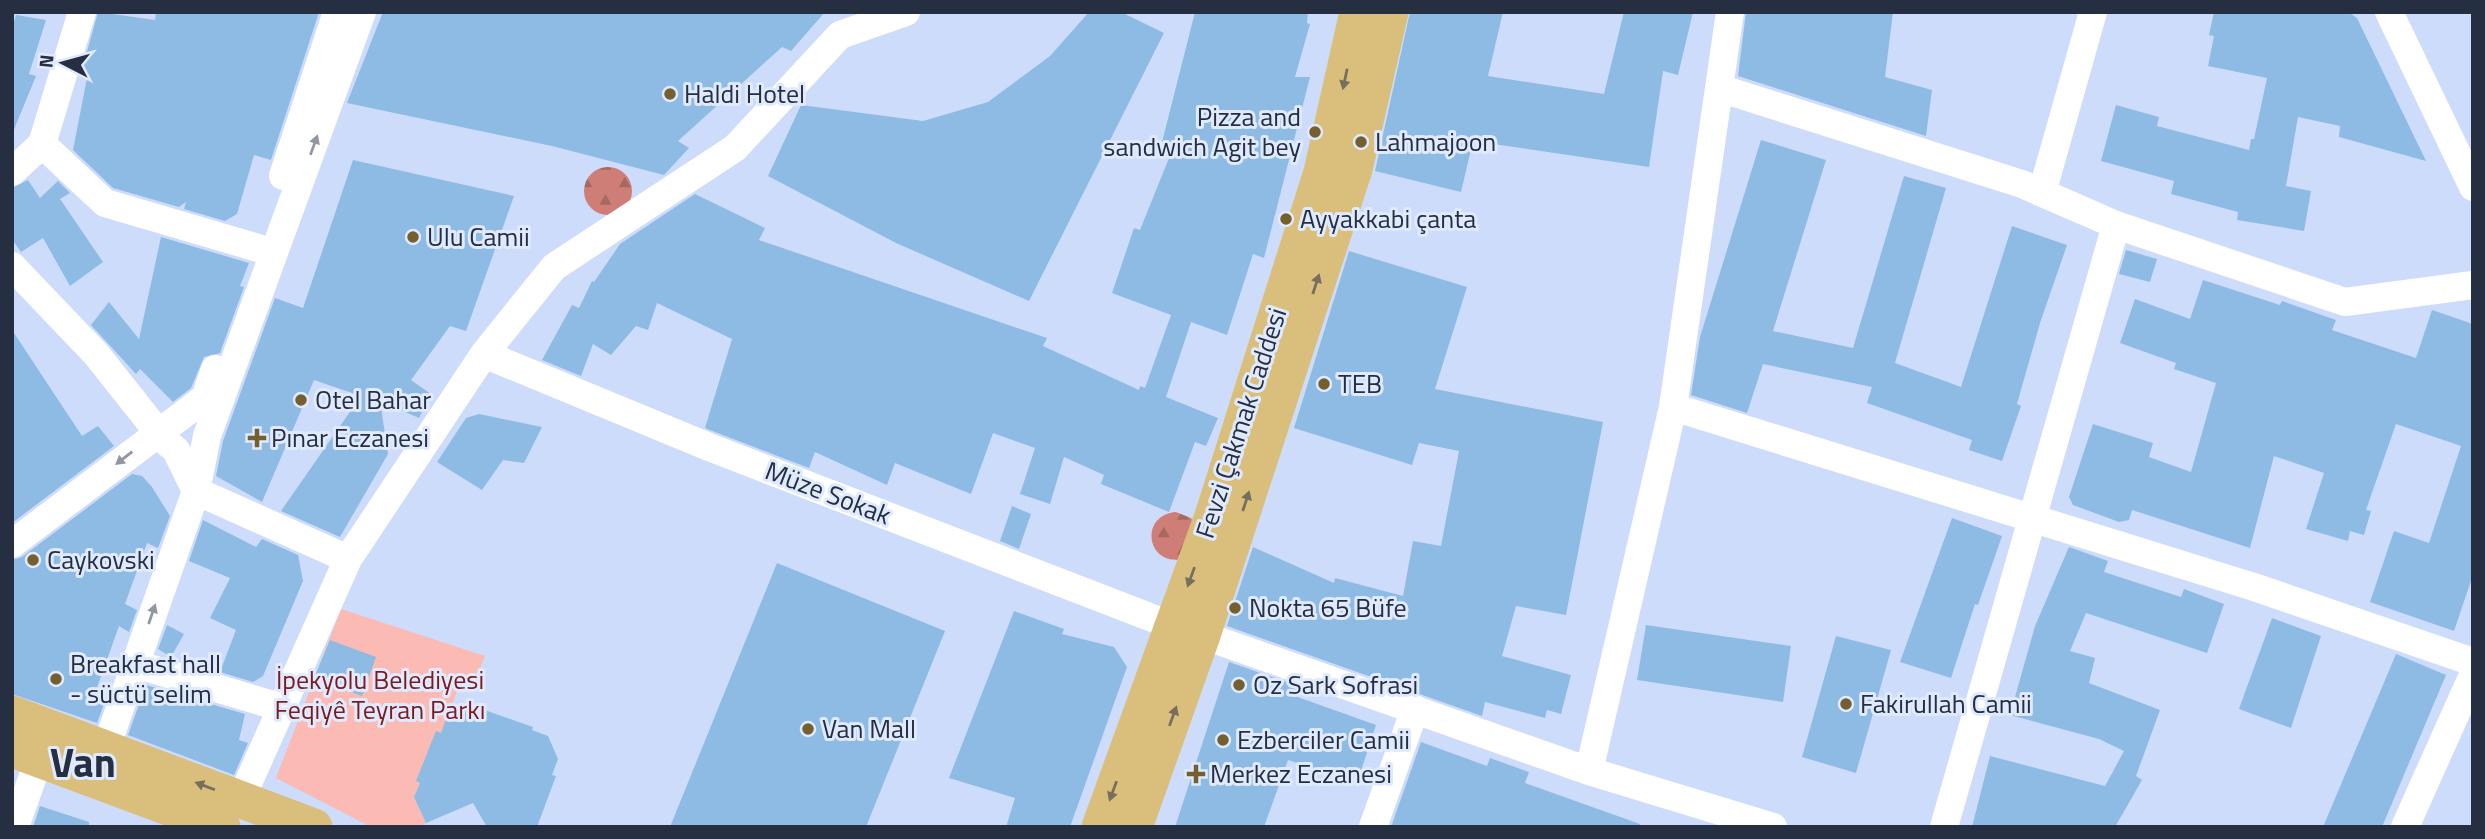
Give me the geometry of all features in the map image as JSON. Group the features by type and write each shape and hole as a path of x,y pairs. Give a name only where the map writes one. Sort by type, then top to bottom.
{"main road":[{"name":"Fevzi Çakmak Caddesi","path":"1134,827 1188,631 1213,516 1322,172 1358,12"},
{"name":"Fevzi Çakmak Caddesi","path":"1100,827 1188,631 1354,169 1390,12"},
{"path":"12,714 106,748 231,813"},
{"path":"25,754 159,816 231,813 314,827"}],"street":[{"path":"12,172 43,144 82,12"},
{"path":"12,544 205,398 337,12"},
{"path":"106,748 196,491 207,436 362,12"},
{"path":"231,813 283,708 348,559 485,354 554,267 735,148 842,24 906,12"},
{"path":"1589,771 1673,407 1730,12"},
{"path":"2042,193 2093,12"},
{"path":"2389,12 2473,187"},
{"path":"1719,88 2022,184 2116,225 2345,302 2473,285"},
{"path":"43,144 105,203 258,248"},
{"path":"1944,827 2116,225"},
{"path":"12,247 162,428 196,491 348,559"},
{"path":"12,266 162,428 200,429 207,436"},
{"name":"Müze Sokak","path":"485,354 709,447 1188,631 1589,771 1773,827"},
{"path":"1673,407 2030,520 2254,587 2473,662"},
{"path":"135,664 283,708"},
{"path":"2405,827 2473,676"},
{"path":"1373,827 1415,709"},
{"path":"15,827 25,754"}],"green space":[{"path":"608,167 625,174 632,191 625,208 608,215 591,208 584,191 591,174"},
{"path":"1176,512 1191,518 1195,525 1183,559 1171,559 1161,555 1152,540 1152,530 1156,522 1164,515"},
{"name":"İpekyolu Belediyesi Feqiyê Teyran Parkı","path":"341,609 485,656 471,690 459,686 441,733 416,781 420,783 414,797 426,823 419,827 371,827 276,778"}],"building":[{"path":"98,12 155,20 156,12 319,12 271,160 254,155 237,214 225,221 184,209 186,202 179,207 113,188 73,150 88,73 81,73"},
{"path":"383,12 825,12 791,51 782,47 678,141 689,148 664,175 552,146 347,103"},
{"path":"1089,12 1121,12 1164,33 1029,301 896,243 768,176 801,105 923,121 988,102 1050,56"},
{"path":"1195,12 1308,12 1307,23 1310,24 1295,77 1310,77 1264,258 1253,254 1227,335 1191,322 1166,397 1218,418 1206,446 1195,442 1169,512 1101,484 1104,475 1064,457 1050,504 1020,494 1035,448 993,433 971,494 895,463 887,485 815,452 809,468 705,428 732,339 657,303 648,330 636,326 611,355 593,344 581,376 542,360 572,305 579,308 592,281 594,282 620,244 695,194 765,228 759,240 1047,338 1043,346 1139,390 1140,386 1145,388 1171,315 1112,293 1134,228 1140,230 1169,158 1159,154"},
{"path":"1410,12 1503,12 1488,76 1604,94 1624,12 1693,12 1678,75 1663,71 1649,167 1473,141 1461,192 1375,171"},
{"path":"1746,12 1893,12 1885,77 1932,90 1926,136 1738,76"},
{"path":"2214,12 2348,12 2357,18 2426,161 2339,137 2340,126 2298,117 2286,186 2311,191 2304,231 2237,220 2238,212 2171,194 2174,181 2101,161 2116,105 2159,117 2157,126 2249,150 2251,139 2254,139 2267,78 2208,66 2214,36 2209,35"},
{"path":"16,15 46,20 29,74 36,76 13,132 12,29"},
{"path":"1761,140 1826,160 1773,331 1853,348 1904,176 1946,188 1895,363 1961,387 2012,226 2067,245 2040,323 2017,404 2021,406 2002,461 1969,450 1972,440 1867,403 1872,387 1763,364 1747,413 1691,395 1700,337"},
{"path":"353,160 514,196 466,331 450,326 411,380 431,394 419,418 380,401 388,454 340,537 281,511 361,396 314,380 262,502 216,476 223,441 275,298 303,308"},
{"path":"28,180 40,198 58,181 70,193 60,199 103,262 70,286 43,238 21,252 12,239 12,188"},
{"path":"161,237 249,263 240,286 244,287 220,353 204,357 191,388 173,402 140,369 136,374 91,325 109,302 139,339"},
{"path":"2126,250 2157,259 2150,282 2119,274"},
{"path":"1349,251 1467,287 1435,389 1603,422 1566,615 1516,606 1502,656 1571,675 1561,714 1547,710 1545,718 1485,702 1482,716 1227,626 1253,547 1334,583 1335,578 1403,596 1413,541 1441,546 1459,451 1419,443 1412,465 1294,428"},
{"path":"2203,280 2280,305 2282,301 2336,320 2332,330 2416,358 2432,310 2473,324 2473,575 2454,631 2370,602 2394,531 2429,543 2461,446 2396,424 2366,510 2371,511 2364,535 2350,531 2348,541 2306,529 2324,473 2274,456 2250,548 2132,510 2129,520 2119,522 2073,505 2069,497 2093,424 2153,443 2149,457 2191,472 2216,383 2174,369 2176,363 2120,343 2135,299 2190,319"},
{"path":"12,330 82,436 98,426 114,446 12,523"},
{"path":"479,414 542,427 524,463 503,460 482,490 437,462 466,418"},
{"path":"132,474 142,476 152,487 170,516 158,548 147,543 125,604 137,610 129,632 119,626 94,696 106,699 97,723 12,694 12,560 22,557"},
{"path":"1012,506 1031,514 1019,549 1000,541"},
{"path":"1952,518 2002,536 1978,605 1975,604 1951,678 1900,662"},
{"path":"203,520 256,547 262,539 298,555 303,581 263,676 253,682 220,672 236,630 210,618 230,578 189,561"},
{"path":"2069,547 2108,561 2104,572 2181,597 2184,589 2224,604 2207,653 2086,613 2070,651 2095,658 2089,683 2160,710 2136,776 2142,780 2115,827 1972,827 1990,756 2105,786 2124,751 2099,739 2010,715 2035,626"},
{"name":"Van Mall","path":"777,563 945,631 866,827 670,827"},
{"path":"1014,611 1064,629 1062,634 1114,647 1127,667 1070,827 1006,827 1015,798 949,778"},
{"path":"2272,618 2321,636 2291,728 2239,709"},
{"path":"167,625 184,634 171,657 158,649"},
{"path":"1646,625 1791,646 1783,702 1637,680"},
{"name":"Fakirullah Camii","path":"1836,636 1891,650 1856,773 1802,757"},
{"path":"330,640 376,657 362,696 314,678"},
{"path":"2396,654 2446,675 2382,827 2323,827"},
{"path":"1229,662 1298,686 1295,696 1376,725 1359,777 1326,766 1325,772 1288,760 1264,827 1175,827"},
{"path":"146,685 245,714 239,740 248,743 234,775 128,735"},
{"path":"476,707 533,727 532,730 548,736 558,759 552,775 556,776 537,827 487,827 473,803 426,823 414,797 420,783 416,781 436,731 441,733 447,716"},
{"path":"1421,742 1487,766 1490,758 1529,772 1525,783 1640,824 1639,827 1391,827"},
{"path":"40,806 89,822 89,827 33,827"}],"place":[{"name":"Haldi Hotel","path":"670,94"},
{"name":"Pizza and sandwich Agit bey","path":"1315,132"},
{"name":"Lahmajoon","path":"1361,142"},
{"name":"Ayyakkabi çanta","path":"1286,219"},
{"name":"Ulu Camii","path":"413,237"},
{"name":"TEB","path":"1324,384"},
{"name":"Otel Bahar","path":"301,400"},
{"name":"Pınar Eczanesi","path":"257,438"},
{"name":"Caykovski","path":"33,560"},
{"name":"Nokta 65 Büfe","path":"1235,608"},
{"name":"Breakfast hall - süctü selim","path":"56,679"},
{"name":"Oz Sark Sofrasi","path":"1239,685"},
{"name":"Fakirullah Camii","path":"1846,704"},
{"name":"Van Mall","path":"808,729"},
{"name":"Ezberciler Camii","path":"1223,740"},
{"name":"Merkez Eczanesi","path":"1196,774"}],"district":[{"name":"Van","path":"83,763"}]}
